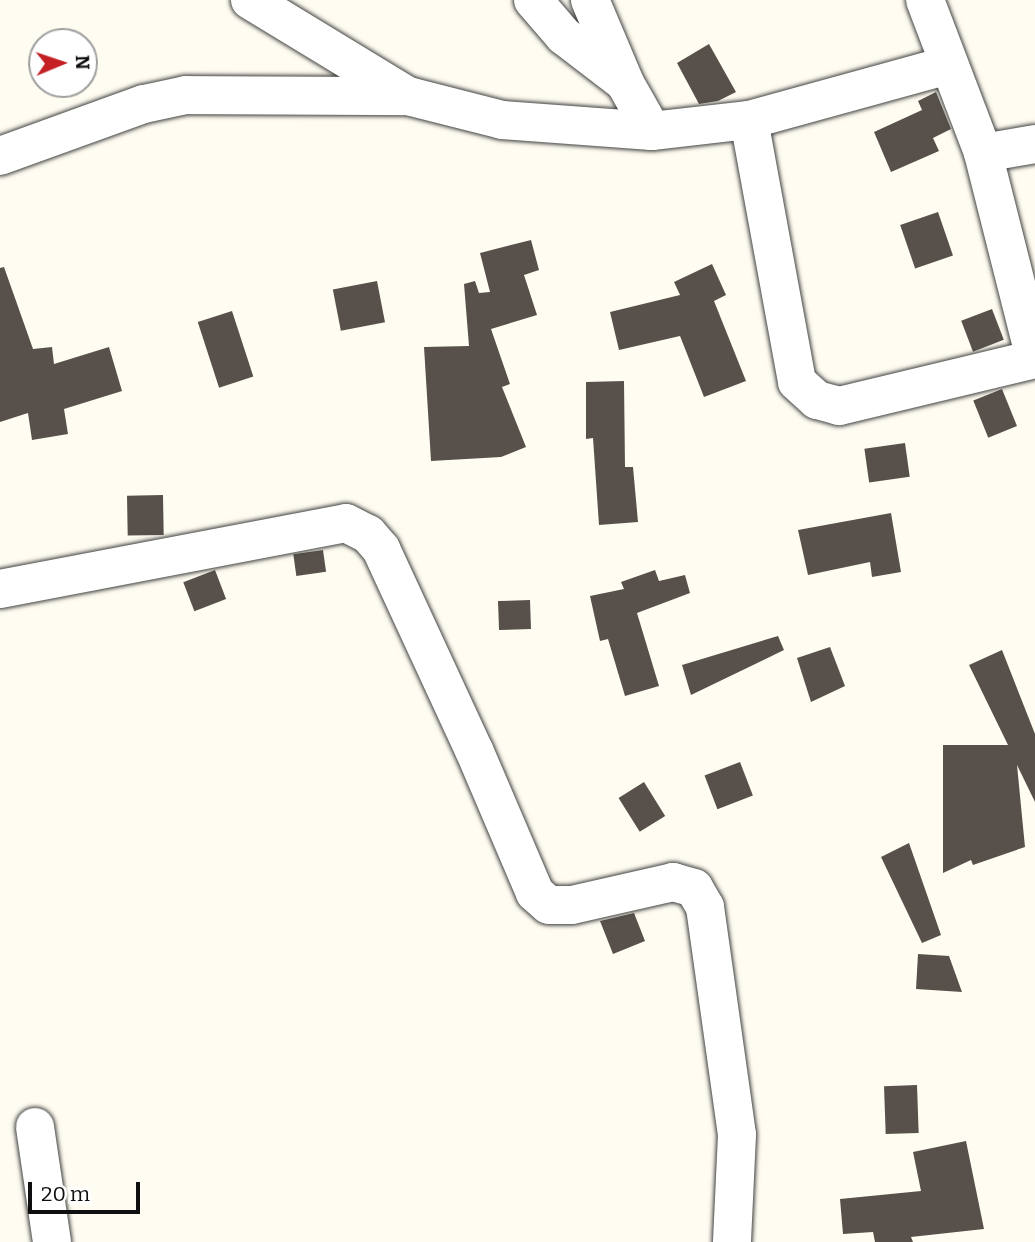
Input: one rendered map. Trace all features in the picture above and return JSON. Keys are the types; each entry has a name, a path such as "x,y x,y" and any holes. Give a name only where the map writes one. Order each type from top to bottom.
{"street":[{"path":"250,0 408,96"},
{"path":"533,0 564,36 625,83"},
{"path":"590,0 625,83 652,131"},
{"path":"749,120 797,382 817,400 839,406 1035,359 982,153 925,0"},
{"path":"0,156 144,104 186,95 408,96 502,120 652,131 749,120 949,65"},
{"path":"982,153 1035,144"},
{"path":"0,589 346,523 368,534 381,549 463,724 535,892 549,905 572,905 673,883 694,888 705,906 737,1135 732,1242"},
{"path":"34,1127 52,1242"}],"building":[{"path":"709,44 736,92 718,101 699,104 677,63"},
{"path":"936,92 951,129 933,138 939,151 891,172 874,132 922,110 918,101"},
{"path":"938,212 953,255 915,269 900,225"},
{"path":"531,240 539,270 524,275 537,315 491,329 510,384 502,387 526,447 501,457 431,461 424,347 469,346 464,284 475,281 479,293 490,292 480,253"},
{"path":"712,264 726,295 714,301 746,381 704,397 680,336 619,350 610,312 680,295 674,282"},
{"path":"4,267 33,349 52,347 54,364 109,347 122,391 64,409 68,434 32,440 28,413 0,422 0,268"},
{"path":"377,281 385,322 341,331 333,290"},
{"path":"992,309 1004,340 973,352 961,321"},
{"path":"232,311 253,377 219,388 198,322"},
{"path":"624,381 625,467 633,467 638,522 599,525 593,438 586,439 586,382"},
{"path":"1002,389 1017,426 988,438 973,401"},
{"path":"905,443 910,477 869,482 864,449"},
{"path":"163,495 164,535 128,536 127,496"},
{"path":"891,513 901,572 872,577 870,562 808,575 798,530"},
{"path":"323,550 326,572 296,576 293,554"},
{"path":"215,570 226,599 194,611 183,582"},
{"path":"655,570 659,581 685,575 690,593 637,613 659,686 625,696 608,639 600,641 590,596 624,589 621,582"},
{"path":"530,600 531,629 499,630 498,601"},
{"path":"778,636 784,650 691,695 682,665"},
{"path":"830,647 845,686 811,702 797,658"},
{"path":"1002,650 1035,734 1035,802 1017,765 1025,847 973,865 971,860 943,873 943,745 1008,745 969,665"},
{"path":"740,762 753,796 717,809 705,776"},
{"path":"644,782 665,816 640,832 619,798"},
{"path":"909,843 941,935 922,943 881,857"},
{"path":"634,913 645,941 613,954 600,921"},
{"path":"918,954 949,956 962,992 916,989"},
{"path":"917,1085 919,1133 886,1134 884,1086"},
{"path":"966,1141 984,1229 911,1237 913,1242 875,1242 873,1232 843,1234 840,1199 921,1191 913,1152"}]}
